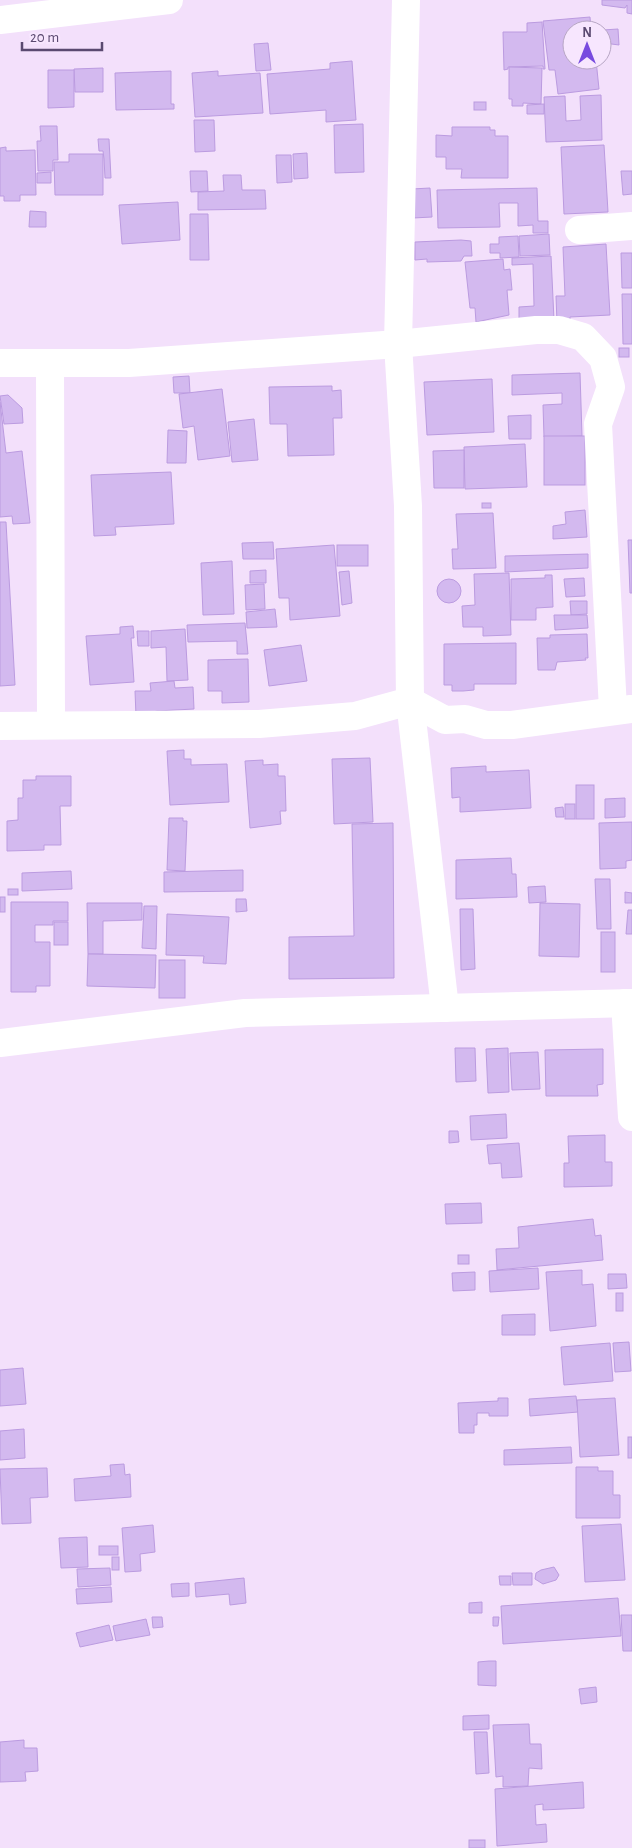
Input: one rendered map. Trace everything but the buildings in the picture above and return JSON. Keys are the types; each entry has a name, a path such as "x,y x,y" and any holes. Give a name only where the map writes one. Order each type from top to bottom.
{"street":[{"path":"0,20 169,0"},
{"path":"406,0 398,344 408,506 410,701 446,1008"},
{"path":"579,230 632,226"},
{"path":"0,362 129,363 398,344 536,330 559,330 583,336 603,358 611,387 598,424 622,709 512,725 486,725 465,719 446,720 410,701 355,716 259,724 51,724 0,726"},
{"path":"50,362 51,724"},
{"path":"0,1043 245,1013 629,1003 632,1117"}]}
